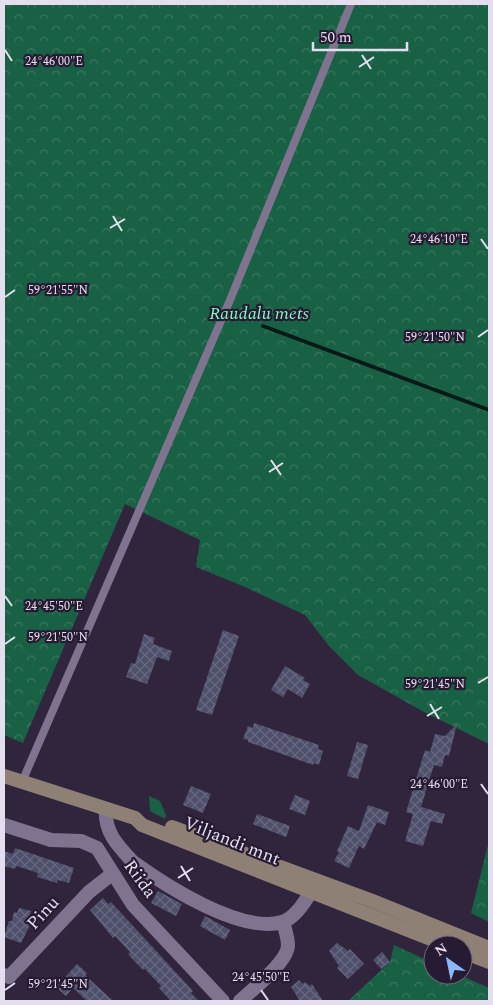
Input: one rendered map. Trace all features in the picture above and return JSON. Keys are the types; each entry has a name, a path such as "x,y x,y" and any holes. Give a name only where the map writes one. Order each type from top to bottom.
{"main road":[{"name":"Viljandi mnt","path":"4,776 135,818 142,825 313,886 423,935"},
{"path":"313,886 489,948"},
{"path":"473,956 489,962"}],"street":[{"path":"106,809 105,823 112,836 133,862 147,872 231,919 264,924 283,922 295,914 313,886"},
{"name":"Riida","path":"4,826 51,840 90,843 97,848 133,905 223,1001"},
{"name":"Pinu","path":"6,979 88,892 112,874"},
{"path":"240,1001 280,962 287,952 288,945 283,922"}],"lane":[{"path":"22,782 230,300 352,4"}],"green space":[{"name":"Raudalu mets","path":"4,4 489,4 489,744 424,712 358,675 329,646 305,615 196,567 200,540 125,504 23,743 4,735"},
{"path":"149,796 160,801 166,815 165,819 150,811"},
{"path":"489,841 489,922 471,913"},
{"path":"394,945 423,958 423,985 473,985 473,981 489,988 489,1001 348,1001 390,962"}],"building":[{"path":"223,630 239,636 212,715 196,710"},
{"path":"144,634 155,638 153,644 172,651 169,661 157,657 147,684 126,677 131,663 135,664"},
{"path":"285,666 305,678 303,680 310,684 302,698 288,689 283,697 271,690"},
{"path":"254,723 319,745 318,749 323,751 319,765 314,763 313,765 243,739 248,726 253,728"},
{"path":"457,724 449,756 445,755 442,767 434,765 421,807 445,814 442,824 431,821 423,846 405,841 413,814 406,812 425,750 430,752 435,734 445,736"},
{"path":"357,742 368,745 358,779 347,776"},
{"path":"191,786 211,794 203,813 183,805"},
{"path":"295,795 310,801 305,815 289,809"},
{"path":"368,805 389,812 385,825 377,822 364,849 359,846 349,868 334,861 339,852 337,851 348,826 359,831"},
{"path":"257,814 290,826 286,837 253,824"},
{"path":"15,848 74,868 69,883 58,880 57,883 37,877 38,873 16,866 15,869 4,866 4,851 13,854"},
{"path":"158,891 182,904 176,916 151,903"},
{"path":"103,898 108,904 111,902 193,991 191,993 199,1001 171,1001 159,988 161,986 145,969 143,970 135,962 128,954 130,952 115,936 113,938 90,910"},
{"path":"19,908 31,911 27,924 30,925 21,943 4,937 9,921 12,921 14,912 17,913"},
{"path":"205,916 230,930 225,940 200,926"},
{"path":"337,943 348,951 350,949 364,964 348,979 337,968 339,966 329,951"},
{"path":"382,952 390,962 381,969 373,960"},
{"path":"77,964 87,973 85,975 113,1001 87,1001 73,988 66,996 56,987"},
{"path":"299,980 303,984 305,982 310,986 312,984 323,1001 300,1001 291,987"}],"waterway":[{"path":"263,326 489,410"}]}
